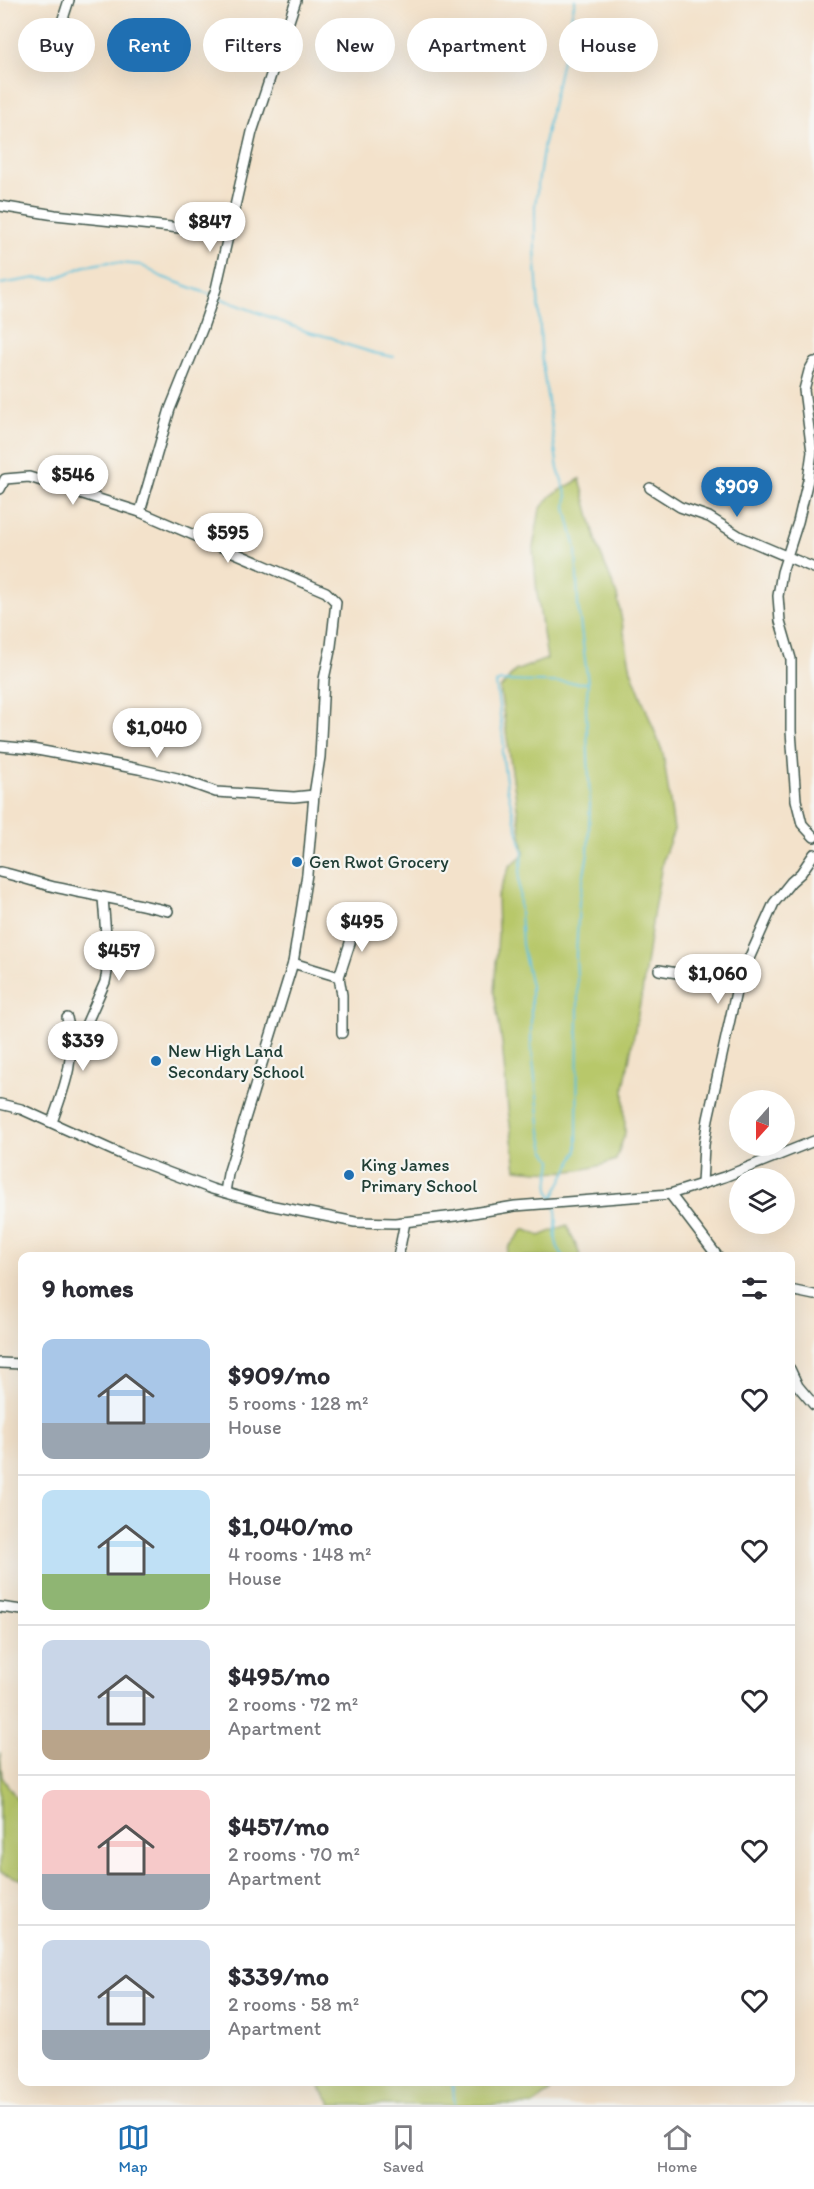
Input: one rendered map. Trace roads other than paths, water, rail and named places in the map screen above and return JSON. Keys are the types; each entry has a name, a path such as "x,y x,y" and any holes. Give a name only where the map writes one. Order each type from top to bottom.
{"street":[{"path":"63,18 69,0"},
{"path":"140,512 171,409 212,301 258,109 296,0"},
{"path":"0,206 55,215 228,233"},
{"path":"814,362 809,370 804,390 812,452 802,506 782,572 778,596 780,621 791,659 794,789 802,824 814,837"},
{"path":"0,489 5,479 29,477 140,512 326,592 336,602 332,646 324,680 320,757 307,874 293,963 228,1174 225,1192"},
{"path":"650,488 680,507 709,517 741,537 814,568"},
{"path":"0,746 32,749 139,769 177,778 216,792 294,797 314,795"},
{"path":"702,1184 707,1128 738,983 774,903 801,873 814,854"},
{"path":"0,872 103,898 134,902 168,911"},
{"path":"71,1047 81,1036 105,982 107,972 99,955 106,935 103,898"},
{"path":"342,1033 342,995 339,977 351,943 352,920"},
{"path":"293,963 339,977"},
{"path":"660,970 738,983"},
{"path":"52,1122 72,1059 67,1018"},
{"path":"0,1104 21,1109 177,1177 269,1205 355,1222 405,1222 515,1206 670,1194 814,1141"},
{"path":"670,1194 714,1252"},
{"path":"399,1252 405,1222"},
{"path":"795,1291 814,1295"},
{"path":"0,1364 18,1364"},
{"path":"795,1388 814,1405"},
{"path":"0,1607 18,1609"}],"waterway":[{"path":"553,1201 548,1184 552,1160 545,1150 541,1132 531,1043 531,986 522,945 519,877 523,853 507,788 496,683 501,681 588,683 578,605 576,549 566,508 567,496 558,469 542,362 535,248 535,205 544,143 575,0"},
{"path":"0,284 37,278 54,279 85,266 109,262 141,265 162,277 212,295"},
{"path":"217,297 308,332 394,357"},
{"path":"553,1198 577,1151 576,955 579,901 588,853 590,804 586,708 588,683"},
{"path":"555,1206 556,1238 560,1252"},
{"path":"453,2086 455,2105"}],"place":[{"name":"Gen Rwot Grocery","path":"297,862"},
{"name":"New High Land Secondary School","path":"156,1061"},
{"name":"King James Primary School","path":"349,1175"}]}
